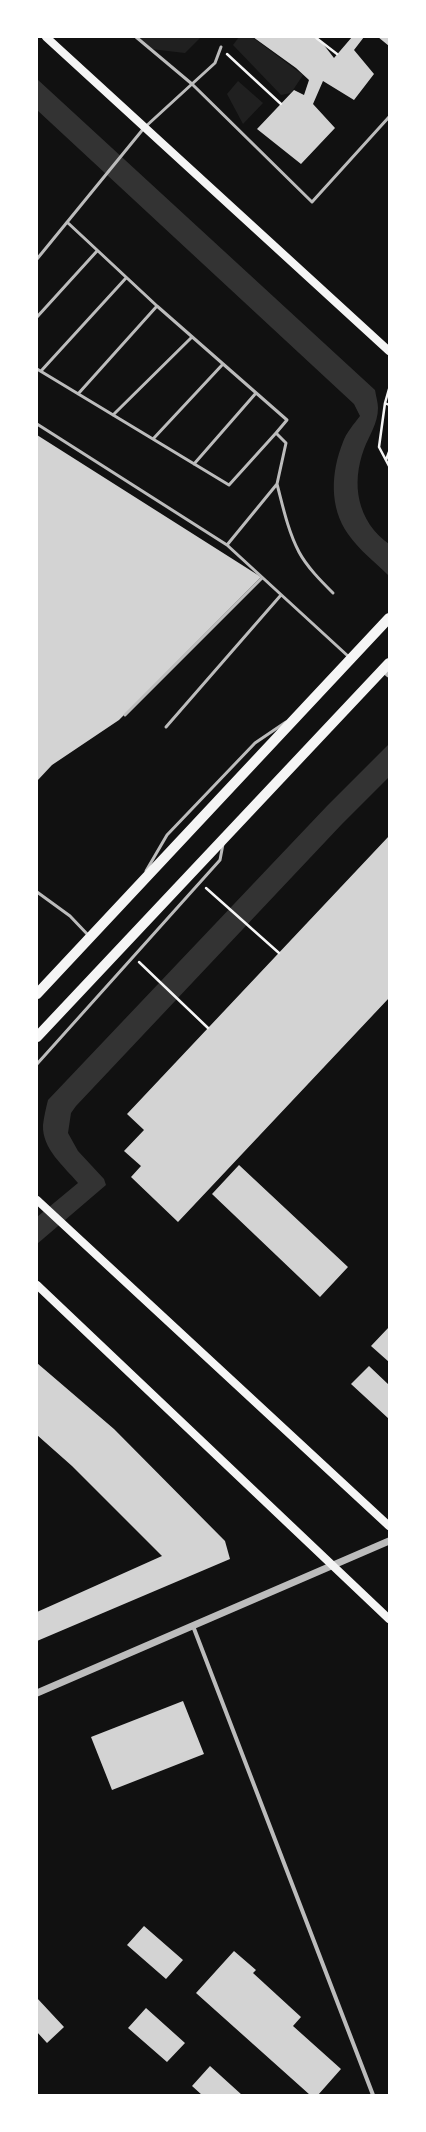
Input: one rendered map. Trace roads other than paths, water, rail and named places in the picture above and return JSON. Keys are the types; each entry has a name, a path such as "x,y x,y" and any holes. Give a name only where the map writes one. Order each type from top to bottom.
{"main road":[{"path":"46,37 389,351"},
{"path":"37,994 389,618"},
{"path":"37,1037 225,835 387,669"},
{"path":"37,1200 389,1526"},
{"path":"37,1285 389,1620"}],"street":[{"path":"37,1693 332,1567 389,1541"},
{"path":"193,1626 373,2095"}],"lane":[{"path":"136,37 192,84 312,202 389,116"},
{"path":"37,259 144,128 215,63 221,48"},
{"path":"67,222 157,306 287,420 229,485 39,370 126,278"},
{"path":"37,318 98,251"},
{"path":"78,394 157,306"},
{"path":"113,415 192,337"},
{"path":"152,439 223,364"},
{"path":"194,464 256,393"},
{"path":"37,424 227,545 351,658"},
{"path":"227,545 277,484 286,443 276,433"},
{"path":"277,484 289,526 299,553 316,576 333,593"},
{"path":"125,715 262,578"},
{"path":"166,727 281,595"},
{"path":"135,890 167,836 255,743 304,709"},
{"path":"37,1064 220,860 225,835"},
{"path":"37,892 70,916 91,937"}]}
